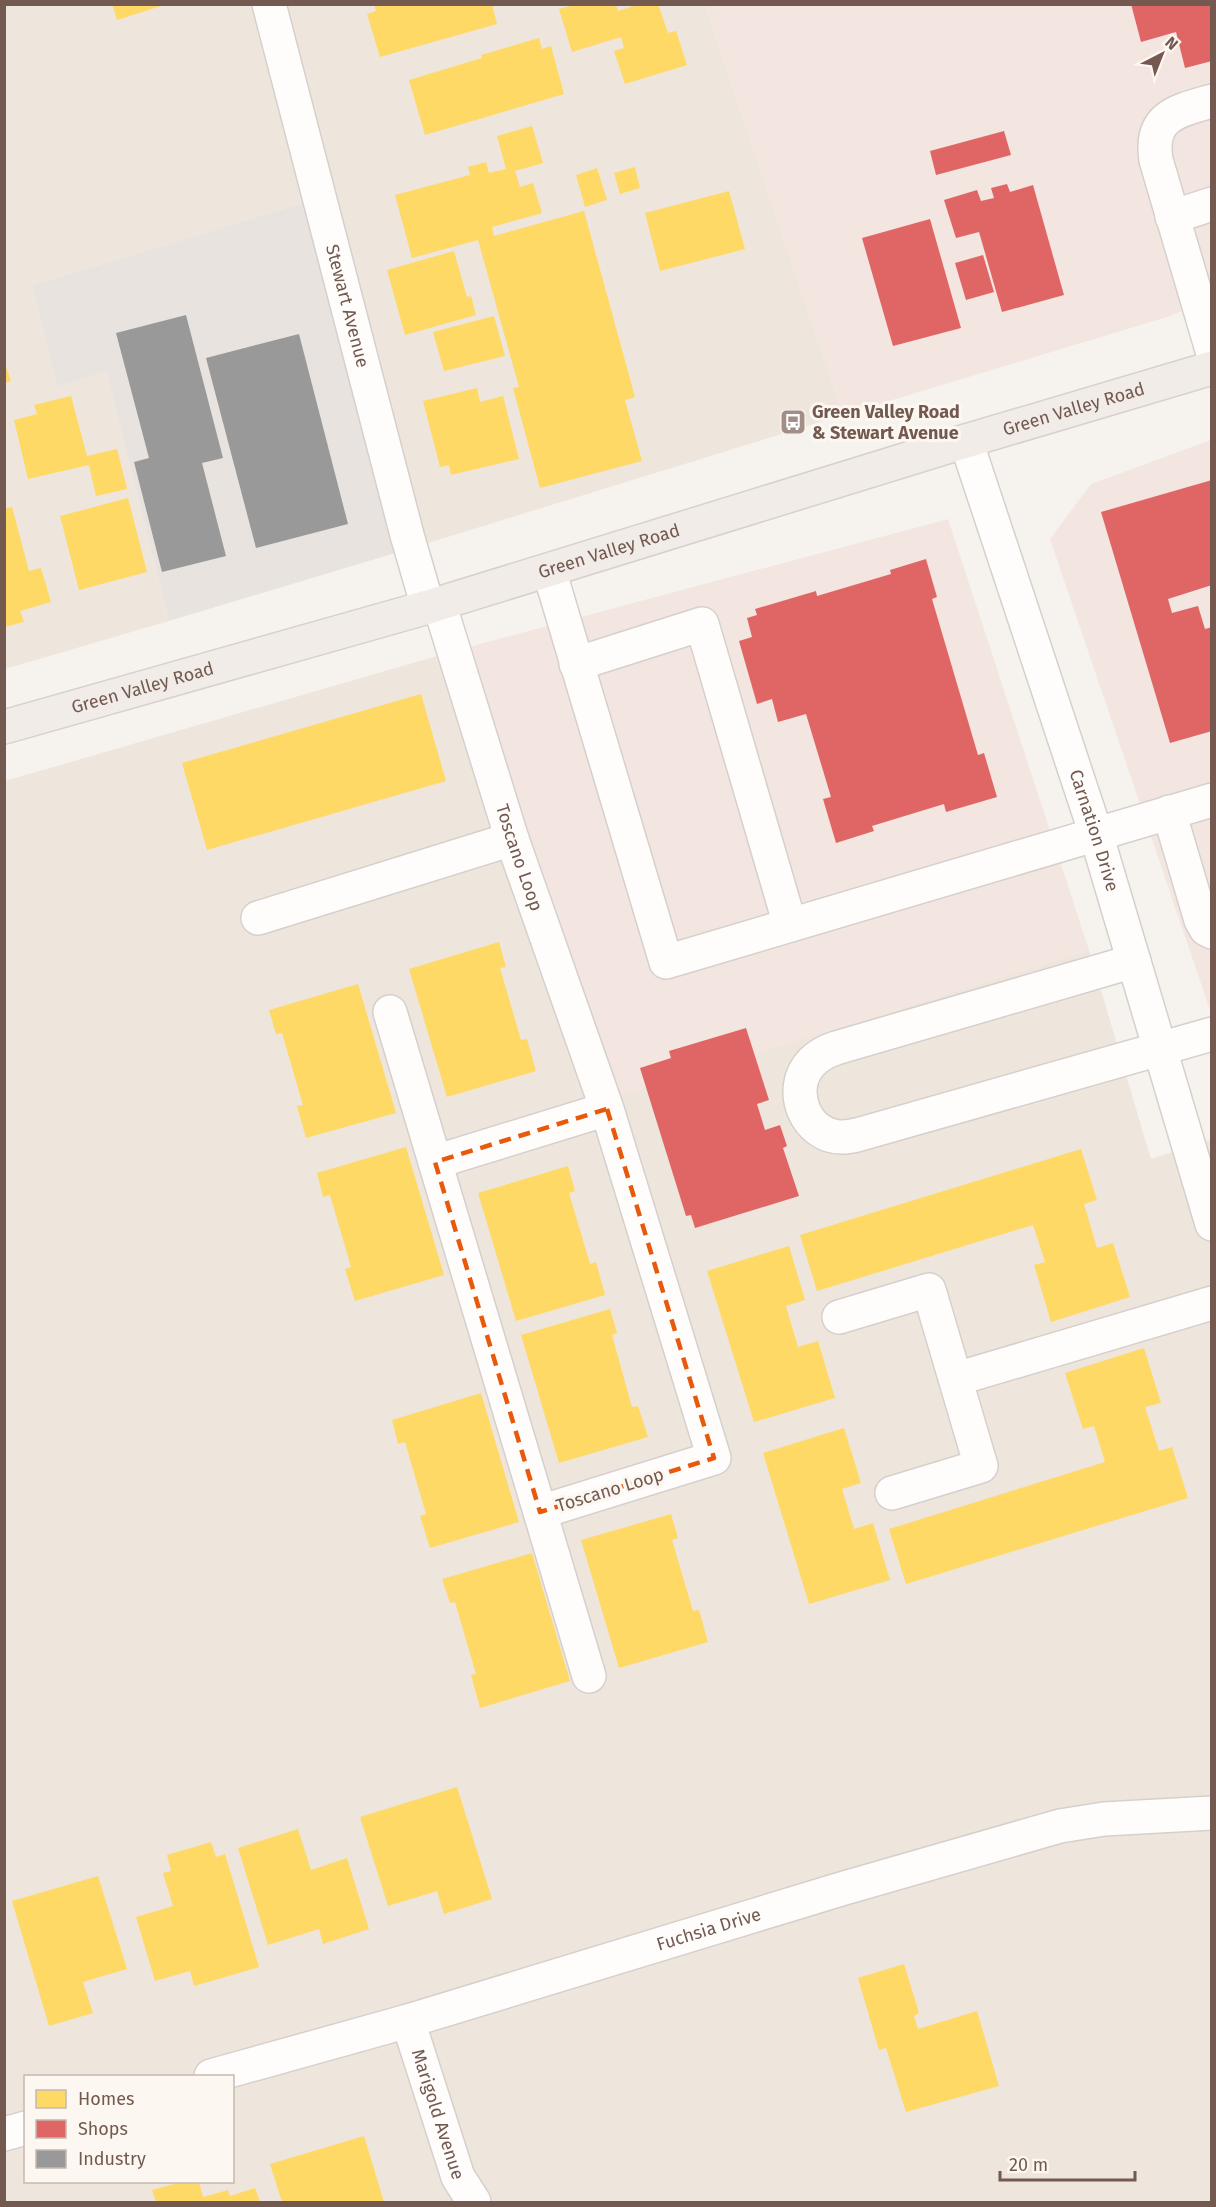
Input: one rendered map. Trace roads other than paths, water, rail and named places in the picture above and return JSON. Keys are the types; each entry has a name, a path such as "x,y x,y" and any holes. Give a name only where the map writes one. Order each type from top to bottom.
{"main road":[{"name":"Green Valley Road","path":"4,727 434,605 966,441 1212,368"}],"street":[{"name":"Stewart Avenue","path":"268,4 407,535 434,605"},
{"path":"1212,100 1167,117 1160,125 1154,146 1172,217 1212,350"},
{"path":"1172,217 1212,204"},
{"name":"Carnation Drive","path":"966,441 1096,834 1212,1224"},
{"path":"549,570 666,962 1212,800"},
{"name":"Toscano Loop","path":"390,1012 540,1512 714,1458 607,1109 512,839 434,605"},
{"path":"576,664 702,624 790,925"},
{"path":"1169,812 1201,920 1206,929 1212,932"},
{"path":"258,918 512,839"},
{"path":"1134,961 822,1054 803,1074 800,1102 805,1115 814,1126 827,1134 841,1138 884,1128 1212,1034"},
{"path":"435,1162 607,1109"},
{"path":"839,1317 929,1290 956,1379 981,1466 892,1493"},
{"path":"956,1379 1212,1303"},
{"path":"540,1512 589,1676"},
{"name":"Fuchsia Drive","path":"214,2075 408,2021 1060,1826 1104,1819 1212,1813"},
{"name":"Marigold Avenue","path":"408,2021 458,2177 474,2202"},
{"path":"4,2134 24,2129"}],"place":[{"name":"Green Valley Road & Stewart Avenue","path":"793,422"}]}
